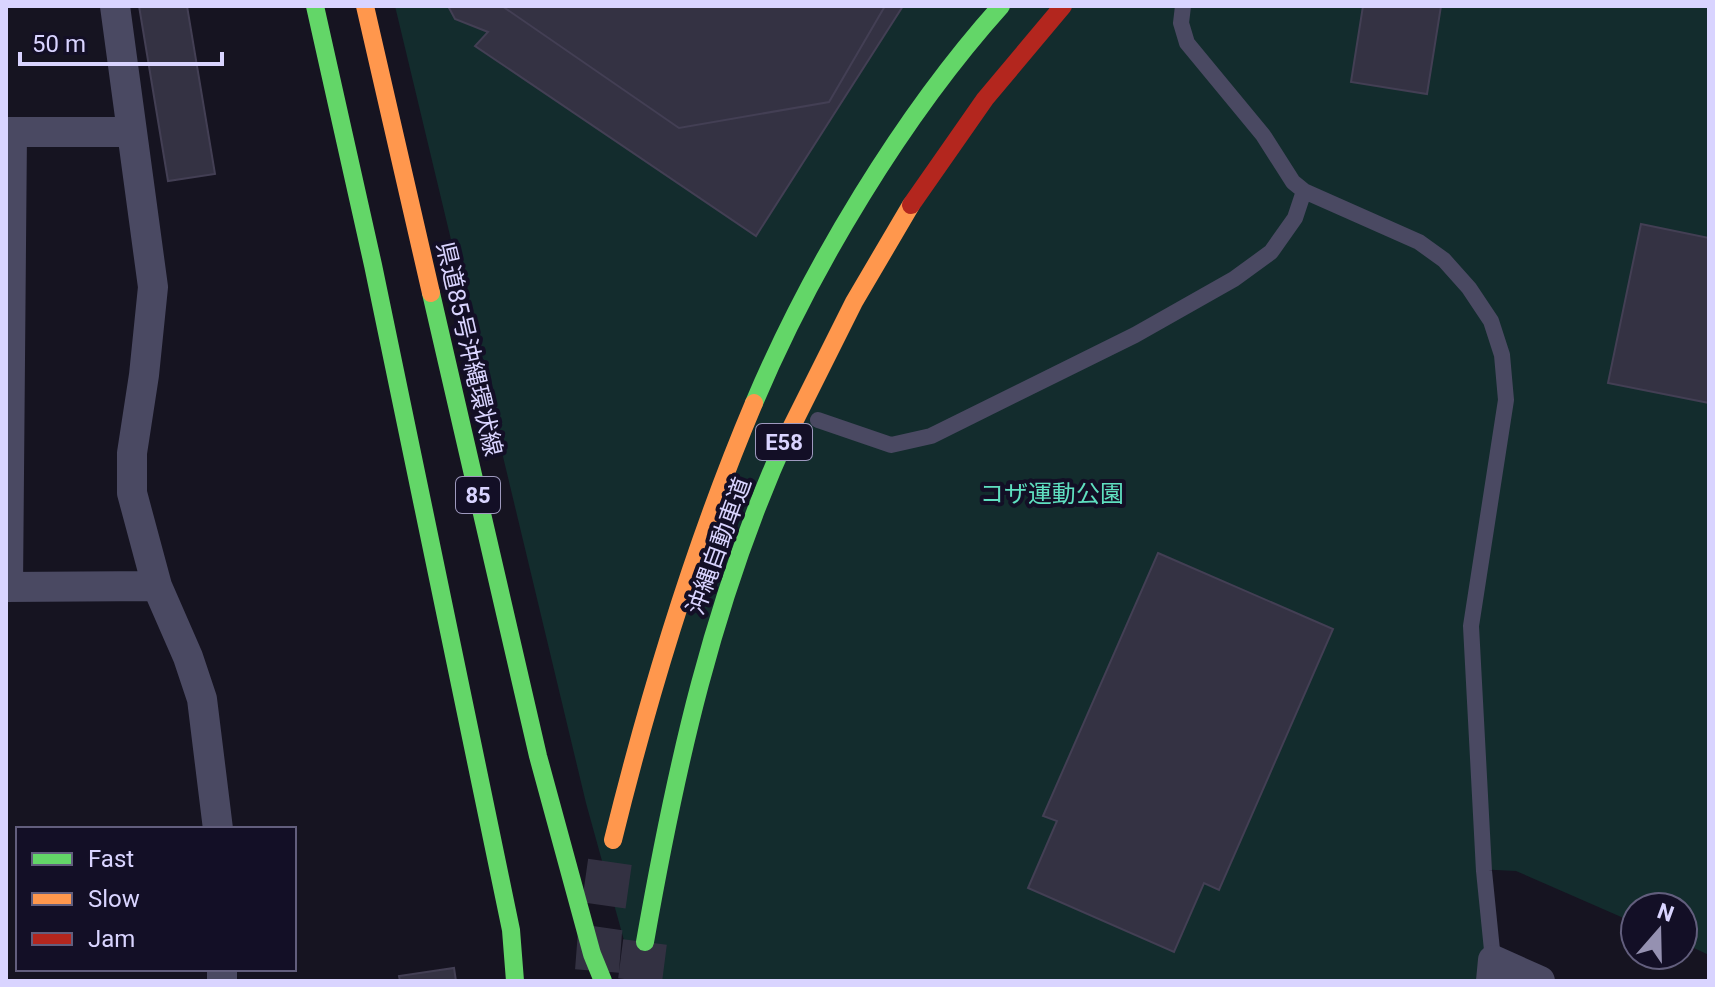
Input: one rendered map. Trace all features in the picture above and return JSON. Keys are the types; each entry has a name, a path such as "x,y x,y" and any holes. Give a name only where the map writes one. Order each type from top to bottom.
{"main road":[{"name":"85","path":"315,6 373,265 508,915 515,981"},
{"name":"県道85号沖縄環状線","path":"365,6 538,756 592,954 603,981"},
{"name":"沖縄自動車道","path":"613,840 656,670 691,560 735,445 792,319 860,197 925,101 1001,6"},
{"name":"沖縄自動車道","path":"645,942 662,840 694,700 730,576 775,461 831,341 899,222 972,117 1028,44 1063,6"}],"street":[{"path":"115,6 153,287 132,453 132,493 157,586 188,657 202,699 218,827"},
{"path":"130,132 9,132 7,587 157,586"},
{"path":"1492,971 1540,981"}],"lane":[{"path":"1183,6 1181,23 1187,43 1263,135 1293,182 1304,191 1419,242 1444,260 1469,288 1491,321 1502,355 1506,400 1471,626 1492,971"},
{"path":"818,420 891,445 931,436 1135,335 1234,279 1271,252 1295,218 1304,191"}],"green space":[{"name":"コザ運動公園","path":"395,6 1709,6 1709,955 1699,950 1699,891 1619,891 1619,916 1516,871 1476,869 1487,961 1485,981 638,981 586,803"}],"building":[{"path":"139,6 187,6 215,174 168,181"},
{"path":"448,6 903,6 756,236 475,46 488,32 455,19"},
{"path":"502,6 885,6 829,102 679,128"},
{"path":"1363,6 1441,6 1427,94 1351,82"},
{"path":"1641,224 1709,238 1709,403 1608,383"},
{"path":"1158,553 1333,629 1219,890 1204,883 1174,952 1028,888 1057,821 1043,816"},
{"path":"454,968 456,981 400,981 399,976"}],"tunnel":[{"path":"597,971 613,840"},
{"path":"640,981 645,942"}],"traffic: fast":[{"path":"315,6 373,265 511,930 515,981"},
{"path":"754,403 803,299 862,195 929,95 1001,6"},
{"path":"431,293 538,756 592,954 603,981"},
{"path":"645,942 670,812 700,684 738,559 787,436"}],"traffic: slow":[{"path":"365,6 431,293"},
{"path":"787,436 854,302 911,205"},
{"path":"613,840 675,618 712,510 754,403"}],"traffic: jam":[{"path":"911,205 985,99 1063,6"}]}
